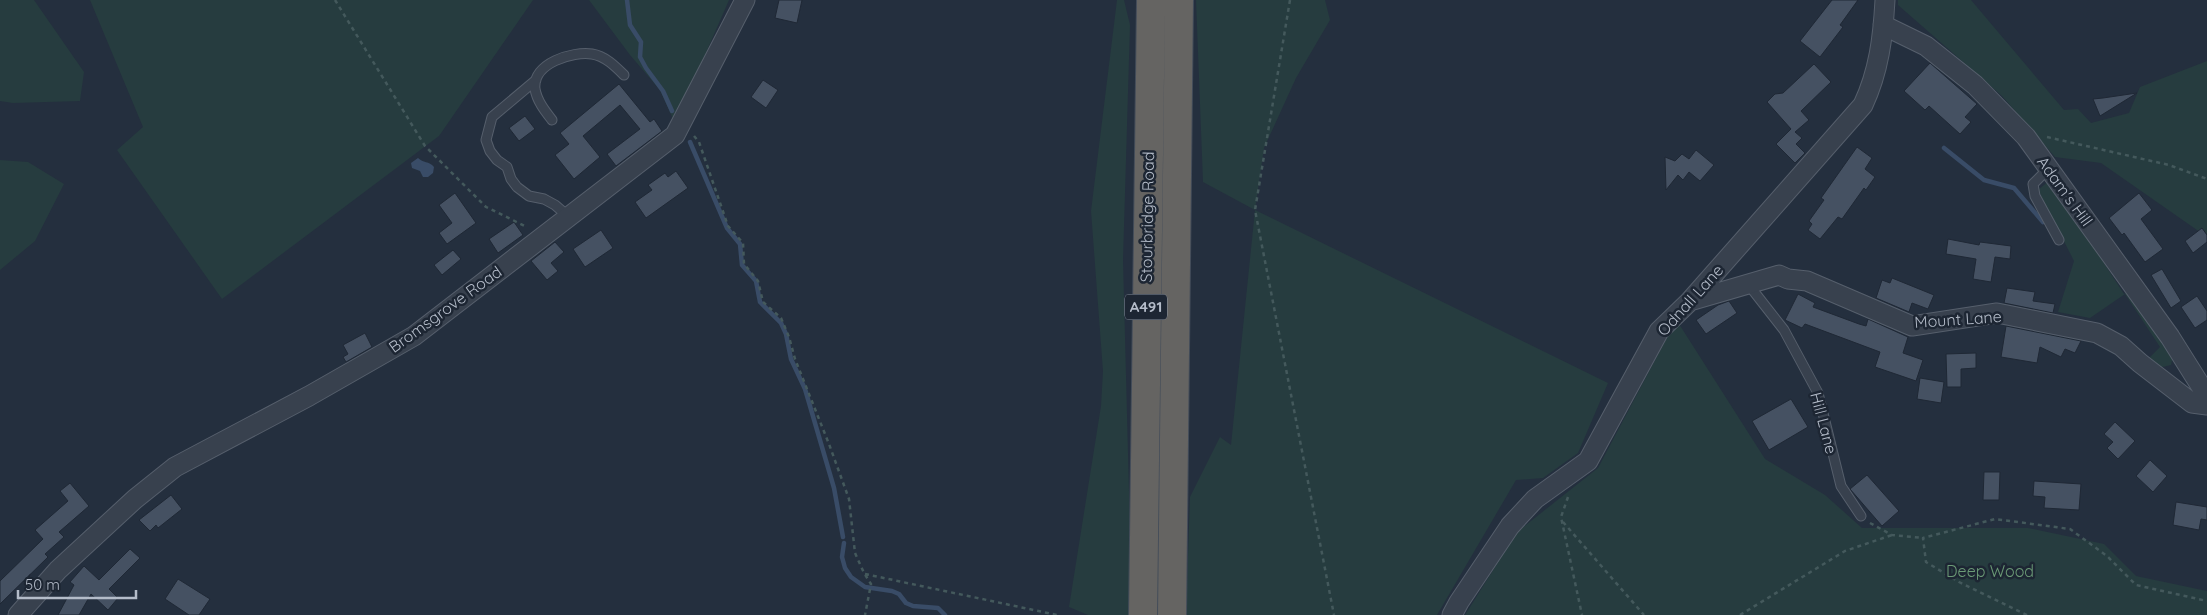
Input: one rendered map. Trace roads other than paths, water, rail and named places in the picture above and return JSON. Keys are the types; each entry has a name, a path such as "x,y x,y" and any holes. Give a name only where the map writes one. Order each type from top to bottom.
{"highway":[{"name":"Stourbridge Road","path":"1143,615 1146,245 1151,0"},
{"name":"Stourbridge Road","path":"1172,615 1179,0"}],"street":[{"name":"Bromsgrove Road","path":"18,615 70,559 134,499 175,467 309,396 414,336 675,135 745,0"},
{"name":"Odnall Lane","path":"1452,615 1458,602 1510,526 1535,500 1588,461 1659,331 1690,301 1863,105 1876,73 1885,0"},
{"name":"Adam's Hill","path":"1883,25 1926,46 1975,86 2026,137 2170,338 2207,396"},
{"name":"Mount Lane","path":"1690,301 1779,276 1807,281 1912,326 1997,314 2098,333 2121,346 2192,403 2207,405"},
{"path":"2161,379 2182,359"}],"lane":[{"path":"569,217 556,205 544,199 529,196 517,187 511,179 507,167 497,160 490,151 486,140 492,117 536,80 542,70 553,62 576,54 591,54 602,57 615,65 624,75"},
{"path":"536,80 535,89 541,104 552,120"},
{"path":"2049,168 2033,184 2035,196 2059,240"},
{"name":"Hill Lane","path":"1748,284 1784,330 1818,393 1840,486 1861,516"}],"water":[{"path":"418,158 434,167 433,173 428,177 423,177 420,171 412,168 411,163"}],"waterway":[{"path":"627,0 630,25 641,42 640,57 663,91 672,111"},
{"path":"690,142 727,228 740,244 742,265 756,281 760,302 781,323 786,334 791,359 805,389 834,488 843,537"},
{"path":"1944,148 1984,180 2014,188 2043,222"},
{"path":"844,543 842,557 845,568 851,577 865,587 892,591 899,594 906,603 913,606 938,608 945,615"}],"park label":[{"name":"Deep Wood","path":"1990,571"}]}
